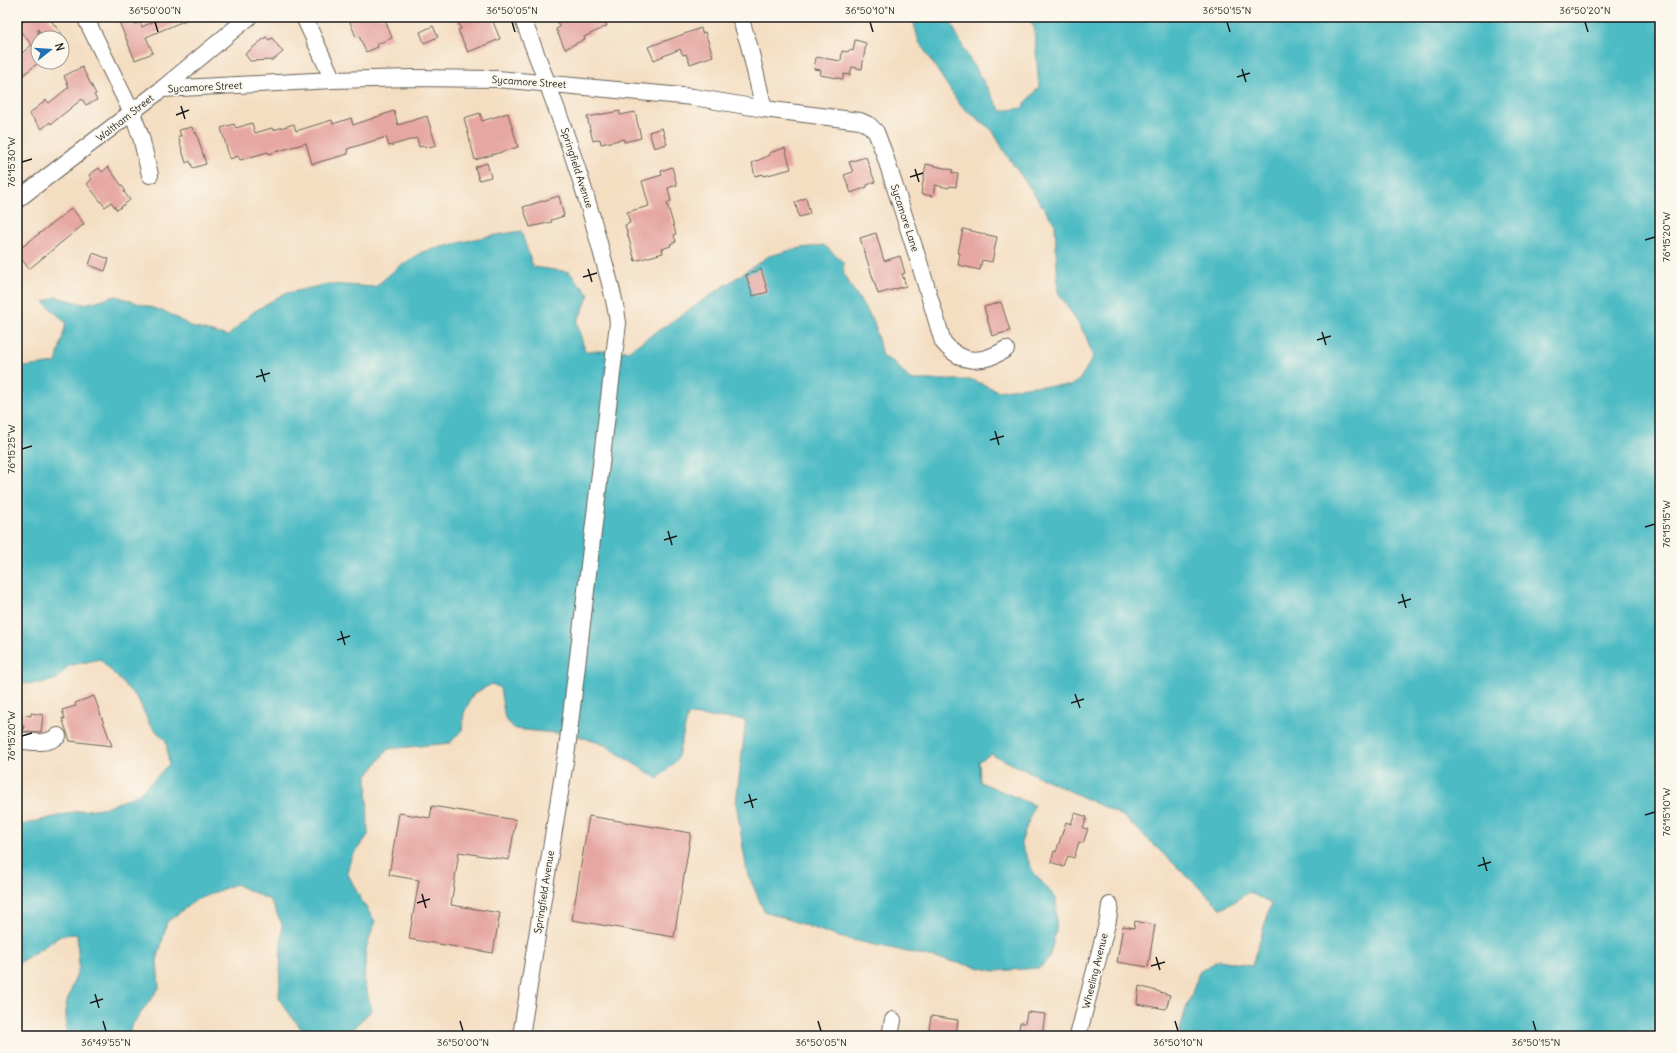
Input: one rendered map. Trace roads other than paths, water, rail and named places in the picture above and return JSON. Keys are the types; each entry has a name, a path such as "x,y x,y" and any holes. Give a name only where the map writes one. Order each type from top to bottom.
{"street":[{"path":"85,17 132,113 141,137 150,175"},
{"name":"Waltham Street","path":"17,200 132,113 249,17"},
{"path":"304,17 333,80"},
{"name":"Springfield Avenue","path":"521,1036 567,749 618,323 616,305 589,205 548,84 522,17"},
{"path":"740,17 749,45 764,109"},
{"name":"Sycamore Street","path":"162,89 333,80 412,78 497,79 693,97 764,109 860,120 869,125 876,132 881,144"},
{"name":"Sycamore Lane","path":"881,144 917,254 943,342 950,350 963,358 979,360 994,357 1006,349"},
{"path":"17,740 38,743 48,741 58,736"},
{"name":"Wheeling Avenue","path":"1078,1036 1108,920 1110,906"},
{"path":"890,1036 893,1020"}],"water":[{"path":"912,17 948,17 966,53 1001,111 1022,108 1039,87 1034,27 1028,17 1660,17 1660,1036 1179,1036 1180,1028 1199,972 1219,960 1252,966 1271,904 1249,892 1222,909 1123,816 991,754 979,761 980,782 1034,805 1021,843 1033,872 1056,898 1056,930 1049,959 1039,968 995,971 839,937 764,911 747,872 736,803 746,720 688,715 677,760 658,779 605,745 575,735 515,729 505,719 500,688 492,684 473,694 464,713 462,730 450,743 388,749 367,776 368,835 351,858 347,872 361,900 375,921 366,949 364,982 372,1010 346,1035 307,1036 292,1017 279,999 282,924 270,900 235,884 196,900 167,922 157,961 159,988 130,1028 130,1036 66,1036 66,1005 79,967 77,934 62,935 17,964 17,826 74,812 108,807 139,794 169,764 166,741 150,725 138,699 100,659 68,666 57,679 43,683 17,684 17,368 56,363 66,323 44,302 56,297 84,304 116,296 168,313 192,327 228,336 252,313 283,294 328,284 375,287 397,268 422,252 479,238 521,231 533,267 569,272 589,295 577,323 585,351 628,351 769,256 795,249 824,245 843,262 844,275 874,322 882,356 895,363 910,380 973,380 998,391 1032,386 1070,386 1079,380 1093,358 1086,336 1058,292 1055,224 1006,154 992,130 960,105 919,42"}]}
